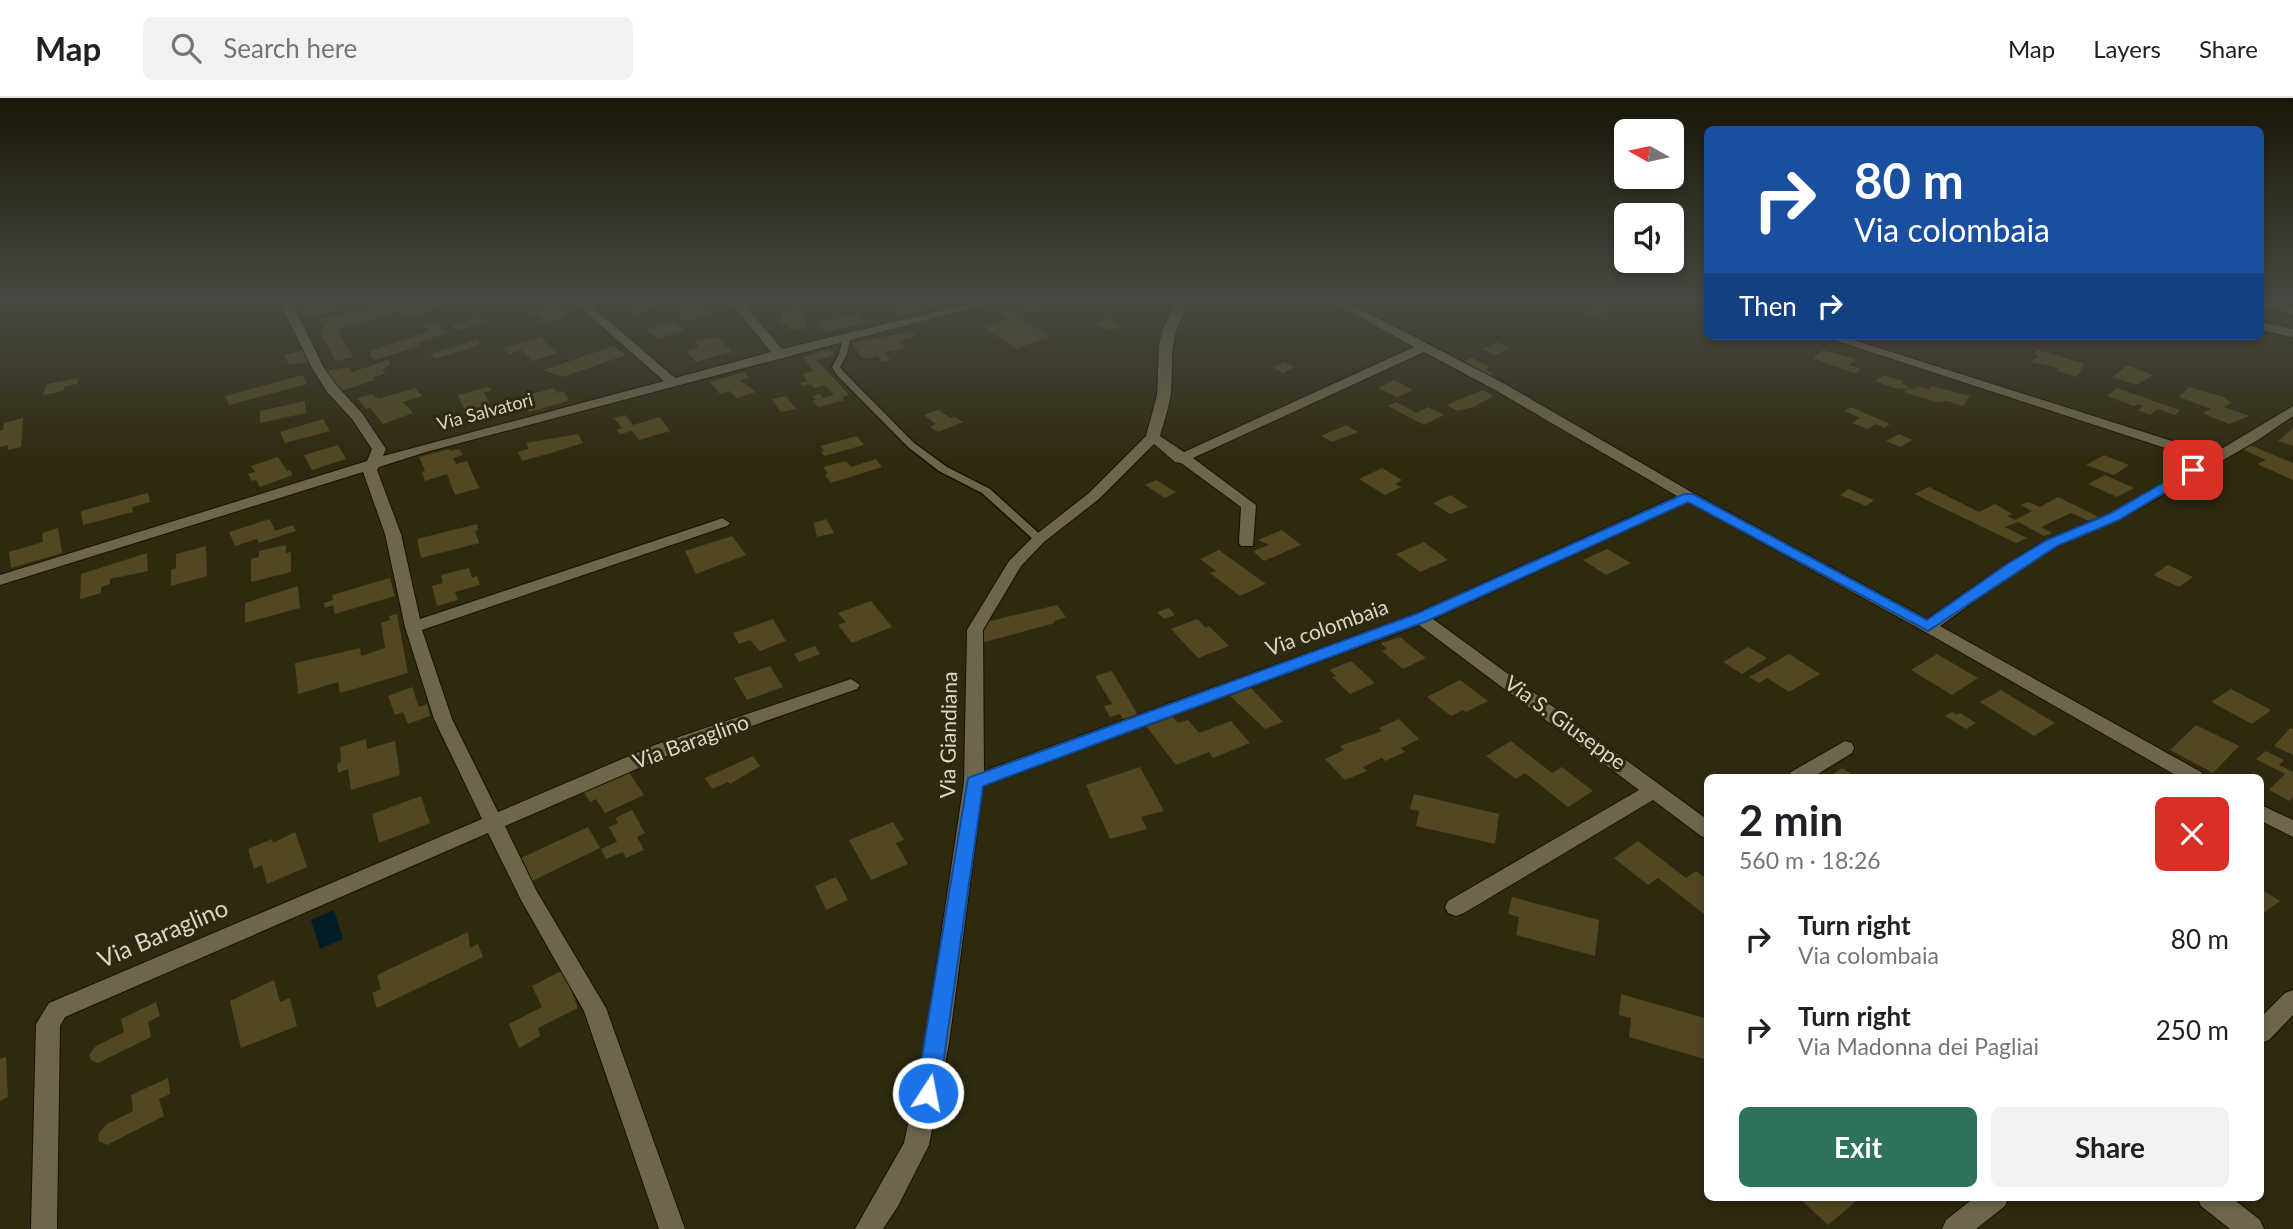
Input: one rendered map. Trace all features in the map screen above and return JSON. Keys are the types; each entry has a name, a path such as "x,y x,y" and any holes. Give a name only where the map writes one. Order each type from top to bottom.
{"street":[{"path":"312,356 332,389 357,416 379,449 370,470 393,534 413,627 443,719 496,823 528,894 595,1008 672,1229"},
{"path":"642,356 674,383"},
{"name":"Via Salvatori","path":"0,580 203,519 373,463 773,356"},
{"path":"1165,356 1164,395 1153,437 1249,505 1247,543"},
{"path":"1181,459 1405,356"},
{"path":"1441,356 2189,774"},
{"path":"1890,356 2213,459"},
{"path":"1928,626 2012,567 2052,543 2114,517 2253,437 2293,410"},
{"name":"Via Giandiana","path":"868,1229 889,1197 916,1145 937,1043 974,782 975,630 1016,564 1039,539 1078,511 1153,437"},
{"name":"Via colombaia","path":"974,782 1421,618 1688,496"},
{"path":"413,627 722,523"},
{"name":"Via S. Giuseppe","path":"1421,618 1704,828"},
{"name":"Via Baraglino","path":"44,1229 48,1024 57,1010 662,750 851,685"},
{"path":"1803,774 1845,748"},
{"path":"1456,907 1655,790"},
{"path":"2264,814 2293,829"},
{"path":"2264,1030 2293,1000"},
{"path":"1955,1229 1991,1201"},
{"path":"2215,1201 2251,1229"}],"lane":[{"path":"842,356 836,367 911,445 943,469 986,491 1039,539"}],"water":[{"path":"334,910 343,939 320,949 311,920"}],"building":[{"path":"284,356 305,356 308,362 289,365"},
{"path":"333,356 353,357 336,361"},
{"path":"370,356 388,356 374,360"},
{"path":"527,356 548,356 532,361"},
{"path":"585,356 624,356 563,377 543,370"},
{"path":"690,356 718,356 696,362"},
{"path":"832,356 817,360 849,395 842,397 845,400 818,407 813,396 820,394 823,398 834,395 825,385 814,388 811,384 803,386 800,383 808,381 802,374 814,371 803,357"},
{"path":"861,356 887,356 890,360 882,362 878,356 863,359"},
{"path":"1845,356 1857,359 1849,365 1861,369 1856,374 1813,358"},
{"path":"2038,356 2057,356 2085,364 2076,377 2056,370 2059,368 2031,362"},
{"path":"1472,358 1490,367 1485,369 1494,374 1485,377 1458,364"},
{"path":"388,360 391,364 382,370 386,373 372,378 375,380 341,391 325,371 348,367 352,372"},
{"path":"1284,362 1294,367 1283,373 1272,367"},
{"path":"2127,365 2153,375 2136,385 2113,377"},
{"path":"744,372 749,378 740,380 756,392 737,398 730,391 720,394 710,382"},
{"path":"303,375 307,384 229,405 225,396"},
{"path":"1884,375 1909,386 1905,389 1894,388 1875,381"},
{"path":"79,378 77,384 65,386 63,391 43,395 47,384"},
{"path":"1394,380 1413,390 1397,397 1378,388"},
{"path":"1917,386 1929,389 1931,386 1970,396 1963,406 1948,401 1936,402 1904,392"},
{"path":"489,387 491,391 484,392 495,415 470,422 458,395"},
{"path":"2189,387 2224,397 2231,403 2224,407 2249,416 2229,424 2202,413 2211,409 2179,397"},
{"path":"415,388 422,396 403,402 413,413 383,424 370,408 366,409 357,398 373,394 378,399"},
{"path":"554,388 557,393 564,391 569,401 529,412 521,397"},
{"path":"2117,388 2180,410 2175,415 2158,409 2150,415 2138,410 2143,406 2134,406 2107,396"},
{"path":"1483,390 1494,396 1458,411 1446,405"},
{"path":"786,396 796,409 781,412 772,399"},
{"path":"305,401 306,413 260,423 260,411"},
{"path":"1396,402 1417,413 1428,407 1444,415 1424,425 1388,406"},
{"path":"1851,407 1890,424 1884,428 1876,424 1868,429 1852,423 1860,418 1844,411"},
{"path":"938,410 963,422 938,432 930,427 936,424 924,415"},
{"path":"625,415 633,425 660,417 670,431 639,440 632,431 620,434 617,430 622,428 614,418"},
{"path":"23,418 21,447 8,450 8,445 0,447 0,431 3,430 4,423"},
{"path":"323,419 330,431 285,443 280,432"},
{"path":"1346,425 1358,432 1332,442 1321,436"},
{"path":"2293,428 2293,446 2278,441"},
{"path":"578,434 583,443 551,453 522,461 518,452 529,449 526,443"},
{"path":"1899,434 1913,440 1900,447 1886,441"},
{"path":"857,436 864,445 824,456 821,452 824,451 820,446"},
{"path":"338,445 346,459 312,470 304,455"},
{"path":"2250,445 2293,463 2293,480 2257,464 2266,460 2242,449"},
{"path":"459,449 463,455 453,458 456,464 467,461 479,488 455,495 447,474 425,481 422,472 425,471 419,457"},
{"path":"2104,455 2129,465 2114,475 2086,465"},
{"path":"278,457 293,475 260,487 256,480 252,481 248,474 255,472 251,466"},
{"path":"876,459 882,467 831,483 823,467 846,461 851,467"},
{"path":"1382,468 1402,480 1395,484 1401,487 1385,495 1359,479"},
{"path":"2105,475 2134,488 2117,497 2088,484"},
{"path":"1156,480 1176,492 1165,498 1145,485"},
{"path":"1929,487 1979,512 1995,504 2012,514 2007,516 2015,520 2032,511 2021,505 2028,502 2040,507 2058,497 2099,517 2089,521 2071,513 2041,527 2052,533 2044,536 2018,522 2005,527 2027,538 2016,543 1914,494"},
{"path":"1849,489 1874,500 1866,506 1840,495"},
{"path":"148,493 150,502 132,507 133,512 83,525 81,511"},
{"path":"1451,495 1468,507 1450,514 1433,503"},
{"path":"270,519 275,531 293,525 296,531 259,543 257,539 235,546 229,532"},
{"path":"826,519 834,533 817,537 814,523"},
{"path":"477,524 478,530 475,531 479,543 421,558 417,539"},
{"path":"58,528 62,553 11,568 9,552 43,542 42,533"},
{"path":"1282,530 1301,545 1264,561 1253,551 1269,545 1258,540"},
{"path":"732,536 746,555 696,574 685,551"},
{"path":"1424,542 1448,560 1420,572 1396,554"},
{"path":"286,545 286,553 291,552 291,572 251,582 251,559 259,557 259,551"},
{"path":"206,546 207,576 171,586 171,570 176,568 176,554"},
{"path":"1607,549 1631,563 1606,575 1583,560"},
{"path":"1219,550 1266,584 1240,596 1210,573 1216,571 1200,559"},
{"path":"147,553 148,571 110,579 110,584 101,587 101,593 80,599 81,574"},
{"path":"2168,565 2193,577 2179,587 2153,575"},
{"path":"469,568 472,578 477,576 480,585 455,592 458,600 437,606 432,586 443,583 441,575"},
{"path":"390,578 395,596 335,614 333,605 325,608 324,603 333,600 332,595"},
{"path":"298,586 300,608 245,623 245,603"},
{"path":"871,601 892,627 852,643 838,625 846,622 838,613"},
{"path":"1057,605 1066,617 1054,621 1055,623 981,643 986,622"},
{"path":"1169,608 1175,615 1164,619 1157,612"},
{"path":"397,614 408,673 340,693 338,682 298,694 295,663 360,648 361,656 385,648 381,623 390,620 389,616"},
{"path":"773,619 786,641 760,651 750,640 739,644 733,633"},
{"path":"1197,619 1206,628 1209,626 1229,646 1198,658 1171,629"},
{"path":"1400,637 1426,658 1403,669 1382,651 1387,649 1381,643"},
{"path":"815,646 820,654 799,662 794,654"},
{"path":"1748,647 1767,658 1742,674 1723,662"},
{"path":"1789,654 1820,674 1789,692 1767,678 1759,683 1749,677"},
{"path":"1937,654 1978,678 1952,695 1911,670"},
{"path":"1351,661 1375,683 1350,694 1332,677 1336,676 1329,670"},
{"path":"770,666 783,687 747,700 734,678"},
{"path":"1112,671 1139,717 1124,721 1120,714 1110,717 1104,706 1112,704 1095,676"},
{"path":"1460,680 1488,701 1451,716 1427,697"},
{"path":"1249,686 1283,722 1265,729 1228,694"},
{"path":"412,687 419,707 427,704 430,716 408,724 403,712 395,715 388,696"},
{"path":"2231,689 2271,710 2252,724 2211,702"},
{"path":"2001,690 2055,723 2034,736 1980,702"},
{"path":"1952,712 1957,715 1960,713 1976,723 1966,729 1945,716"},
{"path":"1172,716 1178,723 1188,720 1199,733 1231,721 1250,743 1213,758 1209,752 1176,765 1146,726"},
{"path":"1399,719 1419,739 1401,748 1405,752 1385,761 1382,758 1363,767 1367,771 1345,780 1325,759 1344,750 1340,746 1382,731 1379,728"},
{"path":"2196,725 2239,746 2213,773 2170,750"},
{"path":"2290,728 2293,729 2293,755 2274,746"},
{"path":"366,739 367,749 395,741 400,775 351,790 348,769 338,773 337,764 341,762 340,747"},
{"path":"1511,741 1552,773 1562,767 1593,791 1568,807 1525,773 1516,779 1486,756"},
{"path":"2266,751 2284,760 2279,765 2293,772 2293,797 2290,801 2269,790 2285,774 2256,759"},
{"path":"753,756 760,766 730,784 728,782 712,789 705,778"},
{"path":"1140,767 1164,811 1141,817 1147,829 1110,839 1086,785"},
{"path":"1842,768 1851,774 1833,774"},
{"path":"627,769 644,795 605,813 596,799 590,802 582,789"},
{"path":"1414,794 1499,814 1495,844 1416,826 1419,811 1410,809"},
{"path":"421,796 430,823 379,843 372,814"},
{"path":"632,810 645,833 637,837 644,850 626,858 623,852 606,859 601,849 617,842 609,827 618,823 615,818"},
{"path":"893,822 904,840 896,843 908,864 871,880 849,840"},
{"path":"588,827 600,848 532,881 521,858"},
{"path":"295,832 307,867 267,884 262,865 254,869 248,849 272,839 273,843"},
{"path":"1638,841 1686,878 1696,871 1704,877 1704,914 1658,878 1648,885 1614,858"},
{"path":"836,877 848,900 826,910 815,886"},
{"path":"2264,891 2280,901 2264,913"},
{"path":"1512,897 1599,920 1595,956 1516,935 1519,917 1508,914"},
{"path":"468,932 470,948 478,944 483,957 377,1008 372,993 381,989 377,975"},
{"path":"563,970 578,1008 538,1028 540,1036 519,1048 509,1024 542,1007 532,986"},
{"path":"274,980 280,1002 290,998 297,1026 241,1048 230,1001"},
{"path":"1621,994 1704,1018 1704,1059 1629,1037 1631,1018 1619,1015"},
{"path":"156,1002 160,1016 148,1022 151,1037 98,1063 91,1060 89,1055 96,1046 124,1032 121,1019"},
{"path":"6,1057 8,1097 0,1101 0,1059"},
{"path":"168,1078 170,1094 159,1099 164,1116 107,1145 99,1141 98,1134 107,1124 133,1111 131,1095"},
{"path":"1802,1201 1856,1201 1828,1225"}],"route":[{"path":"928,1093 974,782 1421,618 1688,496 1928,626 2012,567 2052,543 2114,517 2193,470"}]}
